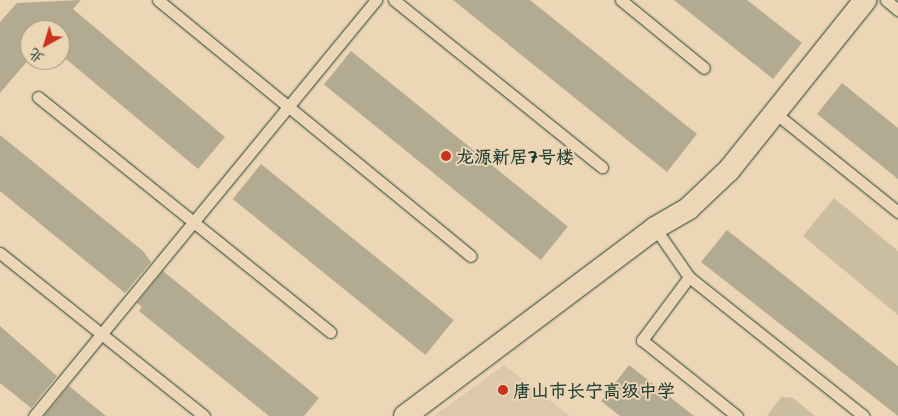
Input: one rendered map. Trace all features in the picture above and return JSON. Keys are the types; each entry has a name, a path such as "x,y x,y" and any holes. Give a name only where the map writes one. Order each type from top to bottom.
{"street":[{"path":"405,416 655,228 696,202 775,112 865,0"}],"lane":[{"path":"158,0 471,256"},
{"path":"34,416 376,0"},
{"path":"394,0 602,167"},
{"path":"622,0 704,68"},
{"path":"886,0 898,10"},
{"path":"38,97 330,332"},
{"path":"775,112 898,212"},
{"path":"655,228 689,277 864,416"},
{"path":"0,253 204,416"},
{"path":"689,277 642,340 737,416"}],"shaded area":[{"path":"834,198 898,251 898,315 803,236"},
{"name":"唐山市长宁高级中学","path":"504,365 570,416 434,416"},
{"path":"781,397 793,398 815,416 767,416"}],"building":[{"path":"81,0 73,9 225,137 198,169 70,62 70,20 20,20 20,70 0,93 0,22 17,3"},
{"path":"453,0 530,0 697,134 667,172"},
{"path":"674,0 747,0 802,43 773,79"},
{"name":"龙源新居7号楼","path":"351,51 568,227 541,260 324,84"},
{"path":"842,83 898,128 898,179 817,114"},
{"path":"0,135 143,251 151,262 125,293 0,191"},
{"path":"261,164 454,320 425,355 233,199"},
{"path":"727,230 898,366 898,416 701,262"},
{"path":"163,271 319,398 304,416 269,416 139,311 142,307 137,303"},
{"path":"0,326 57,376 31,408 0,383"},
{"path":"629,365 694,416 620,416 601,401"},
{"path":"69,386 106,416 44,416"}],"place":[{"name":"龙源新居7号楼","path":"446,156"},
{"name":"唐山市长宁高级中学","path":"503,390"}]}
